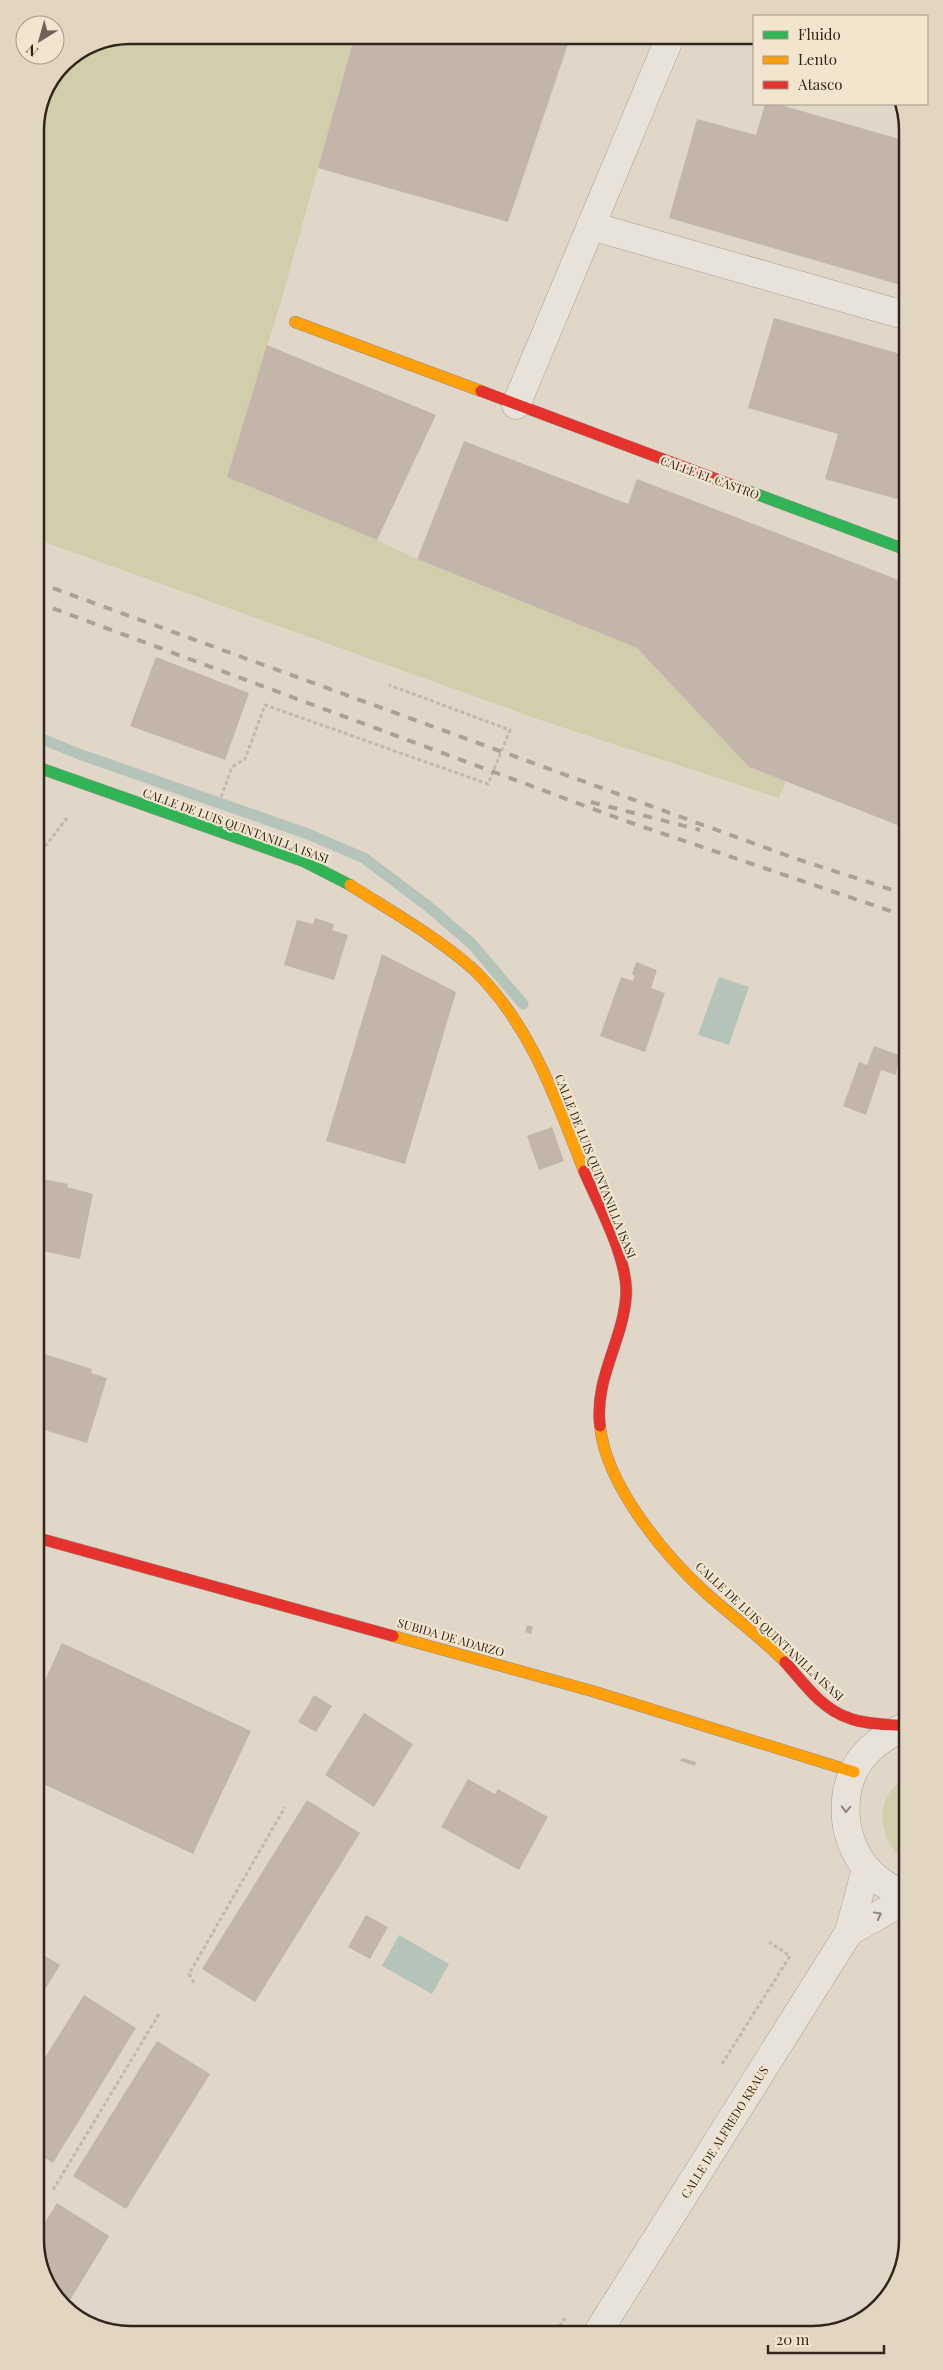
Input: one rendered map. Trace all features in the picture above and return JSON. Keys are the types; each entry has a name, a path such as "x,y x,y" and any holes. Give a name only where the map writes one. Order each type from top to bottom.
{"street":[{"path":"516,404 666,44"},
{"path":"591,226 899,314"},
{"name":"CALLE EL CASTRO","path":"295,322 899,547"},
{"name":"CALLE DE LUIS QUINTANILLA ISASI","path":"44,769 318,867 437,938 469,965 498,996 524,1034 548,1082 601,1212 626,1280 623,1313 604,1372 599,1402 598,1424 602,1440 618,1478 638,1512 700,1587 778,1655 806,1685 832,1708 845,1718 899,1725"},
{"name":"SUBIDA DE ADARZO","path":"44,1540 583,1689 854,1772"},
{"path":"899,1730 885,1736 867,1752 854,1772 846,1796 845,1822 852,1847 866,1868 886,1886 899,1893"},
{"name":"CALLE DE ALFREDO KRAUS","path":"602,2326 849,1932 866,1868"},
{"name":"CALLE DE ALFREDO KRAUS","path":"849,1932 899,1903"}],"path":[{"path":"232,767 245,759 265,705 488,784 510,730 389,685"},
{"path":"44,848 67,818"},
{"path":"194,1983 189,1974 284,1807"},
{"path":"717,2073 790,1956 769,1942"},
{"path":"53,2190 159,2014"},
{"path":"560,2326 566,2315"}],"shaded area":[{"path":"353,44 282,298 227,477 377,540 417,559 637,648 749,767 786,781 779,798 546,722 44,542 44,124 47,107 53,91 61,77 73,65 97,50 113,45"},
{"path":"719,977 749,987 729,1045 698,1035"},
{"path":"899,1783 899,1856 890,1844 885,1832 883,1819 884,1807 888,1796"},
{"path":"399,1935 449,1964 432,1994 382,1966"}],"building":[{"path":"352,44 568,44 508,222 318,168"},
{"path":"765,105 780,105 899,139 899,285 669,218 697,119 756,135"},
{"path":"774,318 899,354 899,500 825,479 838,434 748,408"},
{"path":"267,345 436,415 377,540 227,477"},
{"path":"464,441 628,504 637,479 899,580 899,826 749,767 637,648 417,559"},
{"path":"156,657 249,693 225,760 130,726"},
{"path":"315,918 334,924 332,930 348,935 334,980 284,965 297,920 313,924"},
{"path":"382,954 456,992 405,1164 326,1141"},
{"path":"636,962 657,970 651,988 665,993 645,1052 600,1036 621,977 633,981 635,976 632,974"},
{"path":"874,1046 899,1055 896,1075 881,1070 866,1115 843,1106 859,1062 867,1065"},
{"path":"552,1127 564,1161 539,1170 527,1136"},
{"path":"44,1179 68,1184 67,1187 93,1194 80,1259 44,1251"},
{"path":"44,1354 92,1369 91,1373 107,1378 87,1443 44,1430"},
{"path":"527,1625 533,1627 531,1634 525,1632"},
{"path":"62,1643 251,1731 193,1854 44,1784 44,1682"},
{"path":"314,1695 332,1706 316,1732 298,1722"},
{"path":"364,1713 413,1744 374,1807 325,1775"},
{"path":"682,1758 696,1762 695,1766 680,1761"},
{"path":"468,1779 495,1794 498,1789 548,1817 519,1870 441,1827"},
{"path":"307,1800 360,1833 255,2002 202,1969"},
{"path":"366,1915 388,1927 370,1959 348,1947"},
{"path":"44,1955 60,1965 44,1991"},
{"path":"84,1995 136,2028 53,2163 44,2157 44,2059"},
{"path":"157,2041 210,2074 126,2209 73,2176"},
{"path":"57,2203 109,2236 69,2301 61,2293 48,2268 45,2257 44,2224"}],"waterway":[{"path":"44,740 79,754 308,834 364,858 429,907 472,944 523,1004"}],"railway":[{"path":"44,585 791,857 899,892"},
{"path":"44,605 623,820 899,914"},
{"path":"591,802 700,830"}],"traffic: fast":[{"path":"740,488 899,547"},
{"path":"44,769 303,861 350,885"}],"traffic: slow":[{"path":"295,322 481,391"},
{"path":"350,885 459,957 493,990 526,1038 539,1063 552,1090 584,1171"},
{"path":"600,1426 613,1472 625,1495 656,1539 690,1578 785,1662"},
{"path":"393,1636 592,1691 854,1772"}],"traffic: jam":[{"path":"481,391 740,488"},
{"path":"584,1171 618,1249 626,1282 624,1313 601,1392 600,1426"},
{"path":"44,1540 393,1636"},
{"path":"785,1662 821,1702 839,1714 863,1722 899,1725"}]}
